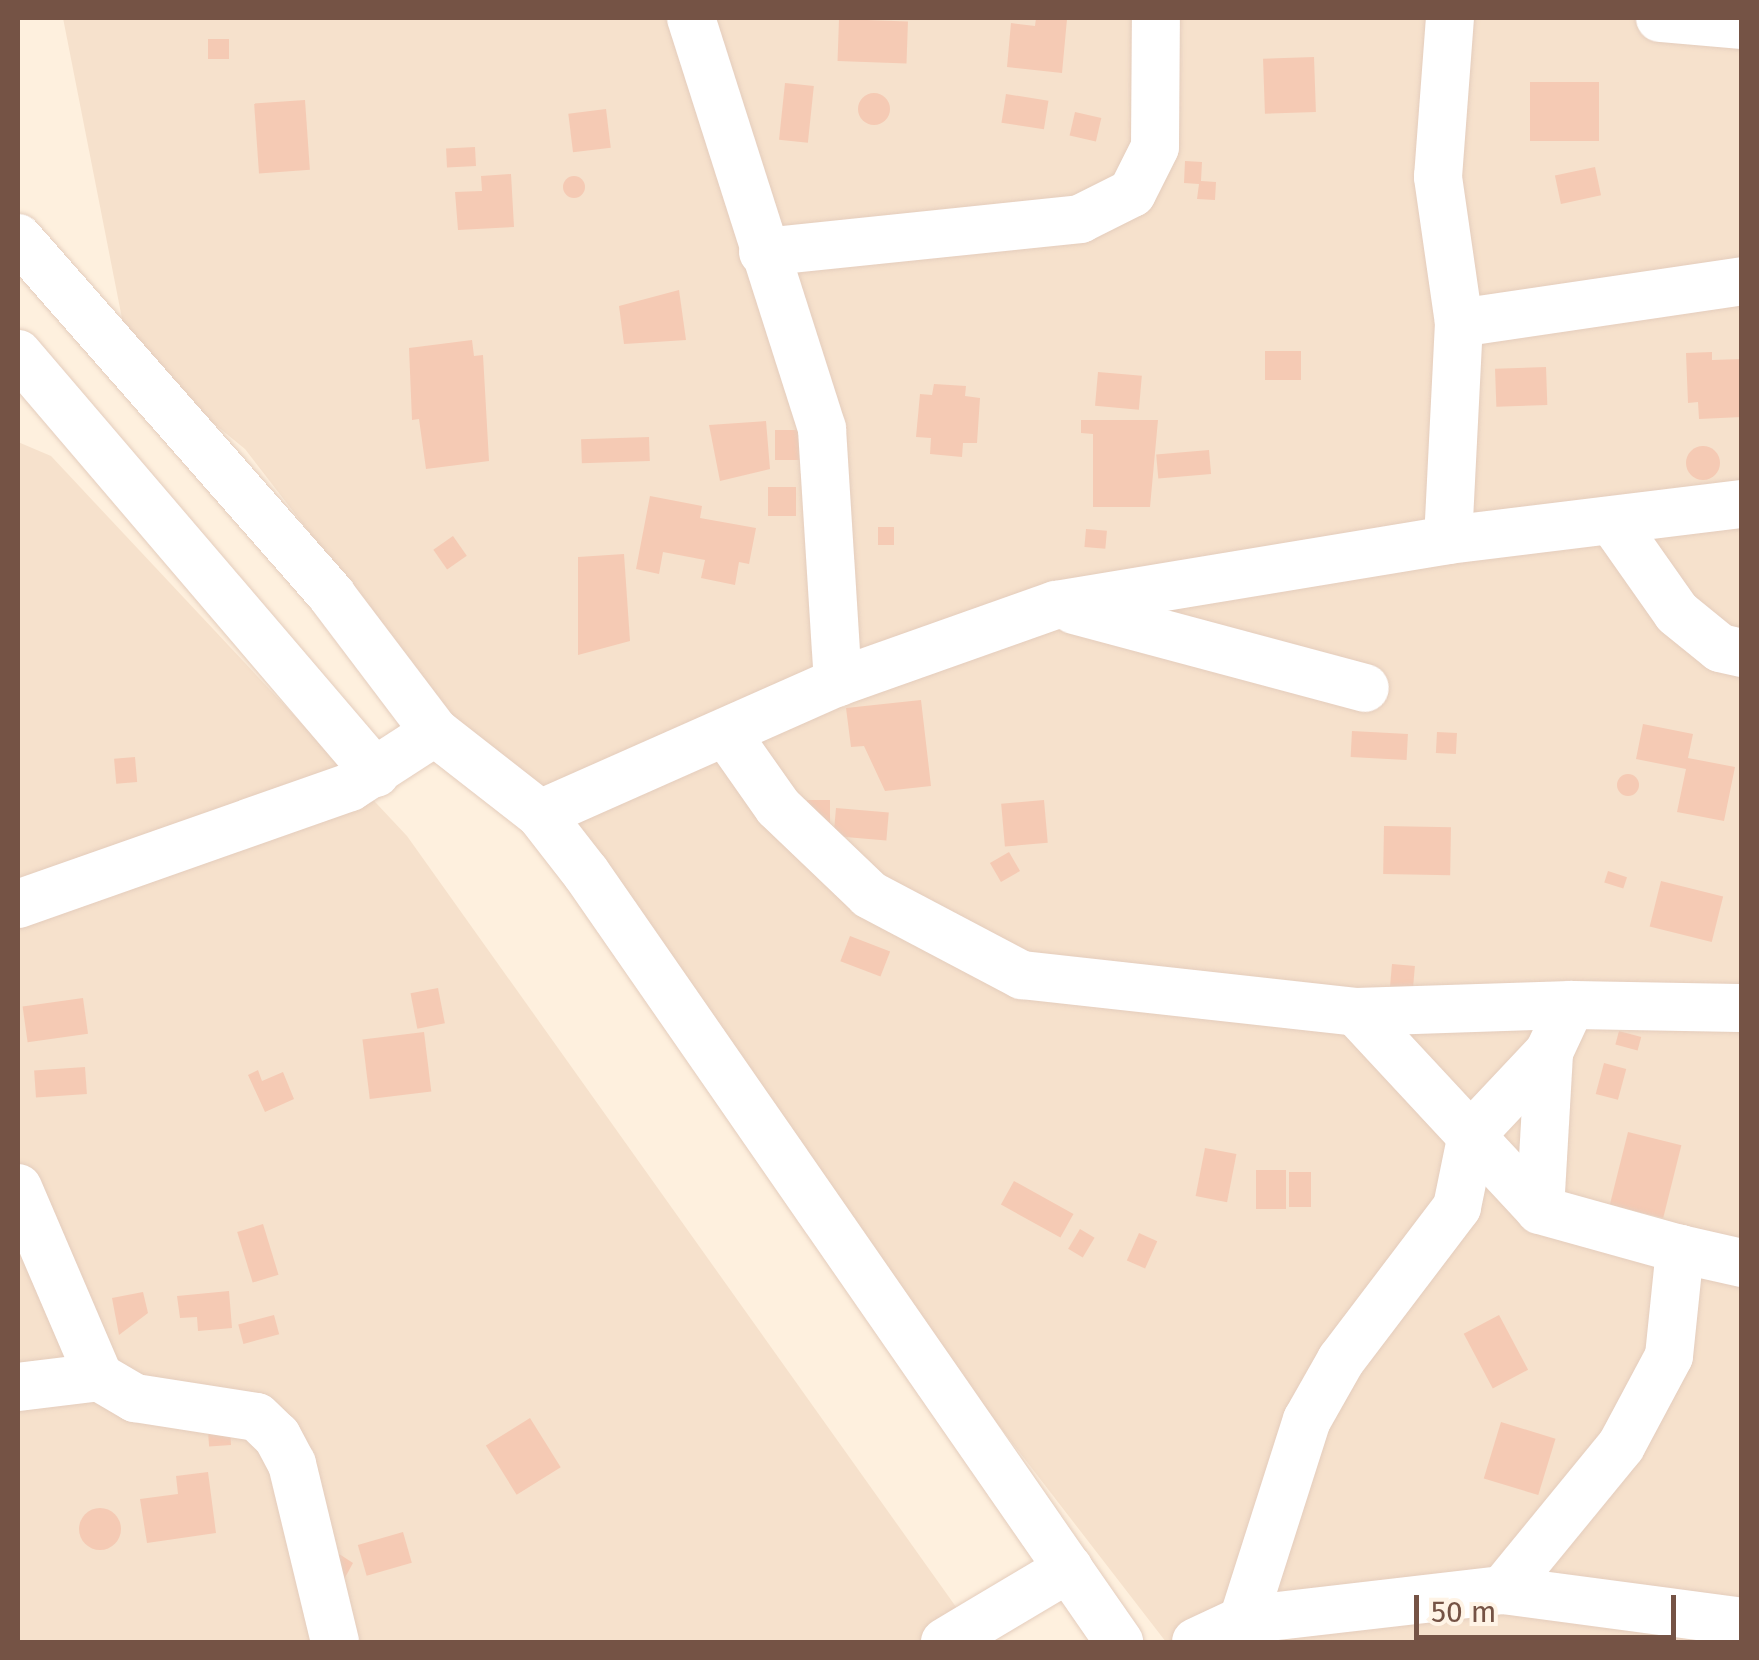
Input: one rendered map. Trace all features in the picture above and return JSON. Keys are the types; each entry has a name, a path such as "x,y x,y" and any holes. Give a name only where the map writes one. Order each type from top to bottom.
{"street":[{"path":"691,18 822,429 838,682"},
{"path":"763,252 1080,220 1132,193 1155,147 1156,18"},
{"path":"1448,540 1459,322 1438,177 1450,18"},
{"path":"1660,18 1742,25"},
{"path":"18,238 332,596 436,732 540,814 1119,1642"},
{"path":"1459,322 1742,281"},
{"path":"18,354 376,772"},
{"path":"540,814 838,682 1056,605 1448,540 1742,504"},
{"path":"1612,522 1677,613 1720,648 1742,654"},
{"path":"1056,605 1365,688"},
{"path":"18,904 376,772 436,732"},
{"path":"726,733 778,807 870,895 1022,975 1356,1012 1571,1004 1742,1008"},
{"path":"1243,1620 1306,1420 1341,1360 1458,1207 1472,1134 1549,1052 1571,1004"},
{"path":"1356,1012 1540,1210 1742,1263"},
{"path":"1540,1210 1549,1052"},
{"path":"18,1188 99,1377 135,1398 246,1414 269,1426 292,1464 335,1642"},
{"path":"1503,1590 1622,1446 1669,1356 1680,1249"},
{"path":"18,1387 99,1377"},
{"path":"945,1642 1070,1568"},
{"path":"1196,1642 1243,1620 1503,1590 1742,1622"}],"shaded area":[{"path":"63,18 1741,18 1741,1642 1166,1642 245,449 129,354"},
{"path":"18,442 51,456 407,836 981,1642 18,1642"}],"building":[{"path":"1036,18 1067,19 1062,73 1007,67 1011,23 1035,26"},
{"path":"839,19 908,21 906,63 838,61"},
{"path":"208,39 229,39 229,59 208,59"},
{"path":"1314,57 1316,112 1265,114 1263,59"},
{"path":"1530,82 1599,82 1599,141 1530,141"},
{"path":"785,83 814,86 808,143 779,140"},
{"path":"874,93 885,98 890,109 885,120 874,125 863,120 858,109 863,98"},
{"path":"1006,94 1048,101 1044,129 1001,123"},
{"path":"305,100 310,170 259,173 254,104"},
{"path":"606,109 611,148 573,152 568,114"},
{"path":"1075,112 1101,118 1096,141 1070,135"},
{"path":"475,147 476,166 447,167 446,149"},
{"path":"1185,161 1202,162 1201,181 1216,182 1215,200 1197,199 1199,184 1184,183"},
{"path":"1595,167 1601,195 1561,204 1555,176"},
{"path":"511,174 514,227 458,230 455,192 482,191 481,176"},
{"path":"570,176 578,176 585,187 578,198 570,198 563,191 563,183"},
{"path":"679,290 686,340 624,344 619,306"},
{"path":"472,340 474,356 483,355 489,461 426,469 419,419 412,420 409,348"},
{"path":"1265,351 1301,351 1301,380 1265,380"},
{"path":"1712,352 1712,360 1742,359 1742,417 1699,419 1698,402 1688,403 1686,353"},
{"path":"1546,367 1547,405 1496,407 1495,369"},
{"path":"1098,372 1142,376 1139,410 1095,406"},
{"path":"934,384 966,386 965,396 980,398 977,443 963,443 962,457 930,454 931,438 916,437 920,394 932,395"},
{"path":"1081,420 1158,420 1150,507 1093,507 1093,434 1081,433"},
{"path":"766,421 770,469 720,481 709,425"},
{"path":"775,430 802,430 802,460 775,460"},
{"path":"649,437 650,461 582,463 581,439"},
{"path":"1703,446 1715,451 1720,463 1715,475 1703,480 1691,475 1686,463 1691,451"},
{"path":"1209,450 1211,474 1158,479 1156,455"},
{"path":"768,487 796,487 796,516 768,516"},
{"path":"650,496 702,506 700,518 756,528 749,564 739,562 735,585 701,578 705,560 663,552 659,574 636,569"},
{"path":"878,527 894,527 894,545 878,545"},
{"path":"1086,529 1107,531 1105,549 1084,547"},
{"path":"453,536 467,556 447,569 433,550"},
{"path":"624,554 630,641 578,655 578,557"},
{"path":"921,700 931,786 885,791 864,746 851,747 846,708"},
{"path":"1643,724 1693,734 1688,758 1735,767 1724,821 1677,812 1686,769 1636,759"},
{"path":"1352,731 1408,734 1407,760 1351,757"},
{"path":"1437,732 1457,733 1456,754 1436,753"},
{"path":"135,757 137,782 116,784 114,759"},
{"path":"1628,774 1636,777 1636,793 1628,796 1620,793 1617,785 1620,777"},
{"path":"807,800 830,800 830,833 807,833"},
{"path":"1044,800 1048,843 1005,847 1001,804"},
{"path":"836,808 889,813 886,841 834,836"},
{"path":"1384,826 1451,827 1450,875 1383,874"},
{"path":"1009,852 1020,871 1001,882 990,863"},
{"path":"1608,871 1627,877 1623,889 1604,882"},
{"path":"1661,881 1723,896 1712,942 1650,927"},
{"path":"850,936 890,951 880,977 840,961"},
{"path":"1392,964 1415,966 1413,992 1390,990"},
{"path":"438,988 445,1023 417,1029 411,993"},
{"path":"83,998 88,1034 28,1042 23,1006"},
{"path":"1619,1031 1641,1037 1638,1050 1615,1045"},
{"path":"424,1032 431,1092 370,1099 362,1040"},
{"path":"1604,1063 1626,1069 1618,1100 1596,1094"},
{"path":"85,1067 87,1094 36,1097 34,1071"},
{"path":"258,1070 262,1081 283,1072 294,1099 265,1112 248,1075"},
{"path":"1628,1132 1681,1145 1663,1218 1610,1205"},
{"path":"1205,1148 1236,1154 1227,1202 1196,1196"},
{"path":"1256,1170 1286,1170 1286,1209 1256,1209"},
{"path":"1289,1172 1311,1172 1311,1207 1289,1207"},
{"path":"1014,1181 1073,1214 1060,1238 1001,1205"},
{"path":"263,1224 278,1275 253,1283 237,1232"},
{"path":"1080,1229 1095,1238 1083,1257 1068,1249"},
{"path":"1139,1233 1157,1241 1145,1269 1127,1260"},
{"path":"229,1291 232,1328 198,1331 197,1317 180,1318 177,1296"},
{"path":"143,1292 148,1313 119,1335 112,1298"},
{"path":"274,1315 279,1334 243,1344 238,1325"},
{"path":"1499,1315 1528,1370 1493,1389 1464,1334"},
{"path":"530,1418 561,1467 517,1495 486,1446"},
{"path":"1501,1422 1556,1439 1538,1495 1484,1478"},
{"path":"230,1430 231,1445 209,1446 208,1432"},
{"path":"208,1472 216,1533 147,1543 140,1499 178,1494 176,1476"},
{"path":"100,1508 115,1514 121,1529 115,1544 100,1550 85,1544 79,1529 85,1514"},
{"path":"403,1532 412,1563 367,1576 358,1545"},
{"path":"336,1552 353,1563 342,1583"}]}
